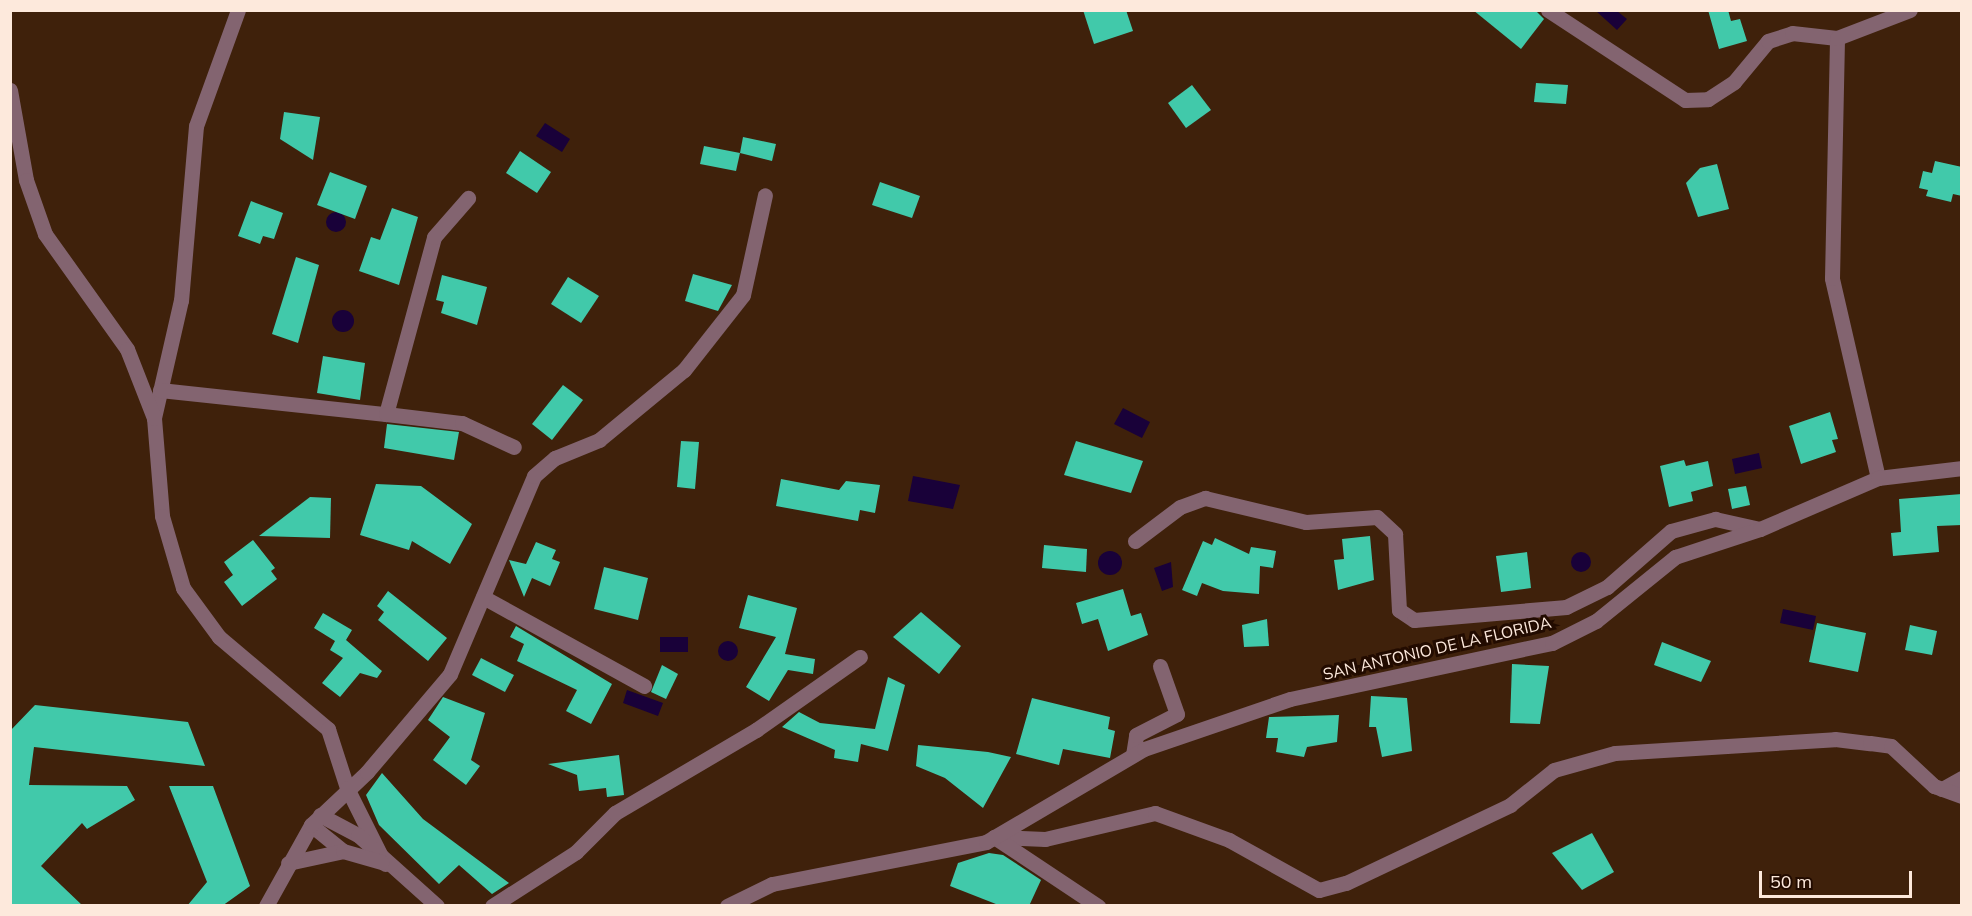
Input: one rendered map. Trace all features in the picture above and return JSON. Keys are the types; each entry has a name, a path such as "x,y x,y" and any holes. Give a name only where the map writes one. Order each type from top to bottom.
{"street":[{"path":"154,418 181,300 196,126 238,10"},
{"path":"1548,10 1685,100 1708,99 1734,82 1768,41 1792,33 1837,38 1910,10"},
{"path":"1837,38 1832,278 1878,478"},
{"path":"10,90 26,180 45,234 127,349 154,418 162,516 183,588 219,637 328,729 347,788 385,864"},
{"path":"266,906 288,863 315,820 347,788 367,772 450,674 534,477 555,458 599,440 684,370 743,295 765,195"},
{"path":"386,414 434,237 468,198"},
{"path":"160,390 462,423 514,447"},
{"name":"SAN ANTONIO DE LA FLORIDA","path":"994,837 1132,755 1290,699 1552,643 1596,621 1675,557 1760,529 1878,478 1960,467"},
{"path":"1135,541 1180,507 1205,498 1306,522 1377,517 1395,534 1399,610 1414,620 1566,607 1607,587 1671,531 1715,519 1760,529"},
{"path":"483,597 644,686"},
{"path":"492,906 576,852 615,813 756,729 860,657"},
{"path":"1132,755 1136,735 1177,714 1160,666"},
{"name":"SAN ANTONIO DE LA FLORIDA","path":"727,906 772,884 994,837 1045,839 1155,813 1229,840 1319,890 1346,883 1510,805 1554,770 1615,753 1823,740 1870,743 1891,746 1942,789 1962,796"},
{"path":"1942,789 1962,778"},
{"path":"315,820 343,851"},
{"path":"315,820 358,835 385,864 437,906"},
{"path":"994,837 1098,906"},
{"path":"288,863 343,851 385,864"}],"shaded area":[{"path":"1596,11 1617,11 1627,19 1617,30"},
{"path":"545,123 570,139 562,152 536,136"},
{"path":"336,212 343,215 346,222 343,229 336,232 329,229 326,222 329,215"},
{"path":"343,310 351,313 354,321 351,329 343,332 335,329 332,321 335,313"},
{"path":"1123,408 1150,422 1142,438 1114,424"},
{"path":"1759,453 1762,468 1735,474 1732,459"},
{"path":"913,476 960,485 953,509 908,501"},
{"path":"1110,551 1115,552 1121,558 1121,568 1115,574 1110,575 1105,574 1099,568 1098,563 1099,558 1105,552"},
{"path":"1581,552 1588,555 1591,562 1588,569 1581,572 1574,569 1571,562 1574,555"},
{"path":"1171,562 1173,587 1162,591 1154,568"},
{"path":"1783,609 1816,616 1813,630 1780,623"},
{"path":"660,637 688,637 688,652 660,652"},
{"path":"728,641 735,644 738,651 735,658 728,661 721,658 718,651 721,644"},
{"path":"627,690 663,703 658,716 623,703"}],"building":[{"path":"1083,10 1126,10 1133,31 1094,44"},
{"path":"1473,10 1535,10 1544,19 1521,49"},
{"path":"1708,10 1728,10 1731,21 1740,19 1747,41 1719,49"},
{"path":"1536,83 1568,85 1566,104 1534,102"},
{"path":"1192,85 1211,110 1186,128 1168,103"},
{"path":"284,112 320,117 313,160 280,139"},
{"path":"743,137 776,144 772,161 740,153"},
{"path":"704,146 740,153 736,171 700,164"},
{"path":"520,151 551,172 537,193 506,173"},
{"path":"1935,161 1962,167 1962,196 1953,194 1951,202 1926,196 1928,190 1919,188 1923,171 1932,173"},
{"path":"1717,164 1729,209 1698,217 1686,183 1700,168"},
{"path":"330,172 367,186 355,219 317,205"},
{"path":"880,182 920,196 912,218 872,205"},
{"path":"251,201 283,213 274,239 263,236 260,244 238,236"},
{"path":"392,208 418,217 399,285 359,271 371,237 380,240"},
{"path":"296,257 319,265 298,343 272,334"},
{"path":"693,274 732,285 718,311 685,301"},
{"path":"442,275 487,287 477,325 441,313 444,302 436,300"},
{"path":"568,277 599,296 581,323 551,304"},
{"path":"323,356 365,363 360,400 317,393"},
{"path":"563,385 583,400 552,440 532,424"},
{"path":"1830,412 1838,439 1832,440 1836,452 1801,464 1789,426"},
{"path":"387,424 459,432 454,460 384,448"},
{"path":"681,441 699,442 695,489 677,487"},
{"path":"1076,441 1143,461 1131,493 1064,475"},
{"path":"1684,460 1686,466 1708,461 1713,486 1691,492 1693,501 1669,507 1660,466"},
{"path":"781,479 839,490 846,481 880,485 875,513 860,510 858,521 776,506"},
{"path":"376,484 421,486 472,524 450,564 412,541 409,550 360,535"},
{"path":"1746,486 1750,505 1732,509 1728,489"},
{"path":"1962,494 1962,525 1937,526 1939,552 1893,556 1891,533 1901,532 1899,499"},
{"path":"310,497 331,498 330,538 259,536"},
{"path":"1370,536 1374,580 1338,590 1334,560 1344,559 1342,539"},
{"path":"1215,538 1249,554 1251,547 1276,551 1273,568 1260,566 1259,594 1223,591 1202,583 1197,596 1182,590 1203,541 1212,545"},
{"path":"253,540 275,568 271,571 277,579 242,606 224,582 233,575 224,562"},
{"path":"536,542 556,550 552,559 560,562 550,586 532,578 524,597 509,560 526,564"},
{"path":"1044,545 1087,549 1086,572 1042,568"},
{"path":"1527,552 1531,588 1501,592 1496,556"},
{"path":"604,567 648,578 638,620 594,609"},
{"path":"1123,589 1131,616 1141,613 1148,635 1108,651 1098,619 1082,624 1076,603"},
{"path":"388,591 447,638 428,661 378,620 384,612 377,606"},
{"path":"748,595 797,608 785,654 815,659 813,674 788,670 769,701 746,687 776,637 739,628"},
{"path":"921,612 961,646 939,674 893,637"},
{"path":"323,613 352,630 346,640 382,671 377,678 360,673 340,697 322,683 343,658 330,650 335,641 314,628"},
{"path":"1267,619 1269,646 1244,647 1242,625"},
{"path":"1817,623 1866,633 1858,672 1809,662"},
{"path":"1910,625 1937,631 1932,655 1905,650"},
{"path":"516,626 612,684 591,724 566,711 577,690 517,661 524,644 510,637"},
{"path":"1662,642 1711,661 1701,682 1654,665"},
{"path":"481,658 514,675 505,692 472,675"},
{"path":"1512,664 1549,666 1540,724 1510,723"},
{"path":"662,665 678,674 666,699 651,692"},
{"path":"888,677 905,685 888,751 861,744 858,762 834,758 835,750 782,727 799,712 820,723 875,729"},
{"path":"1371,696 1407,698 1412,751 1382,757 1376,727 1369,727"},
{"path":"443,697 485,713 471,760 480,766 466,785 433,760 450,737 428,720"},
{"path":"1032,698 1110,717 1108,729 1115,731 1110,758 1063,749 1059,765 1016,754"},
{"path":"35,705 188,722 205,766 34,747 29,785 127,786 135,800 87,829 82,823 41,866 83,906 10,906 10,731"},
{"path":"1339,715 1337,742 1307,747 1304,757 1276,752 1278,738 1266,738 1269,717"},
{"path":"918,745 988,752 1011,757 983,808 945,778 916,766"},
{"path":"619,755 624,795 607,797 606,788 579,791 577,775 548,764"},
{"path":"382,773 423,819 509,883 492,894 459,865 439,884 379,825 366,795"},
{"path":"169,786 213,786 250,886 222,906 187,906 207,882"},
{"path":"1592,833 1614,872 1582,890 1552,853"},
{"path":"989,853 1003,855 1041,880 1029,906 1001,906 950,886 958,863"}]}
